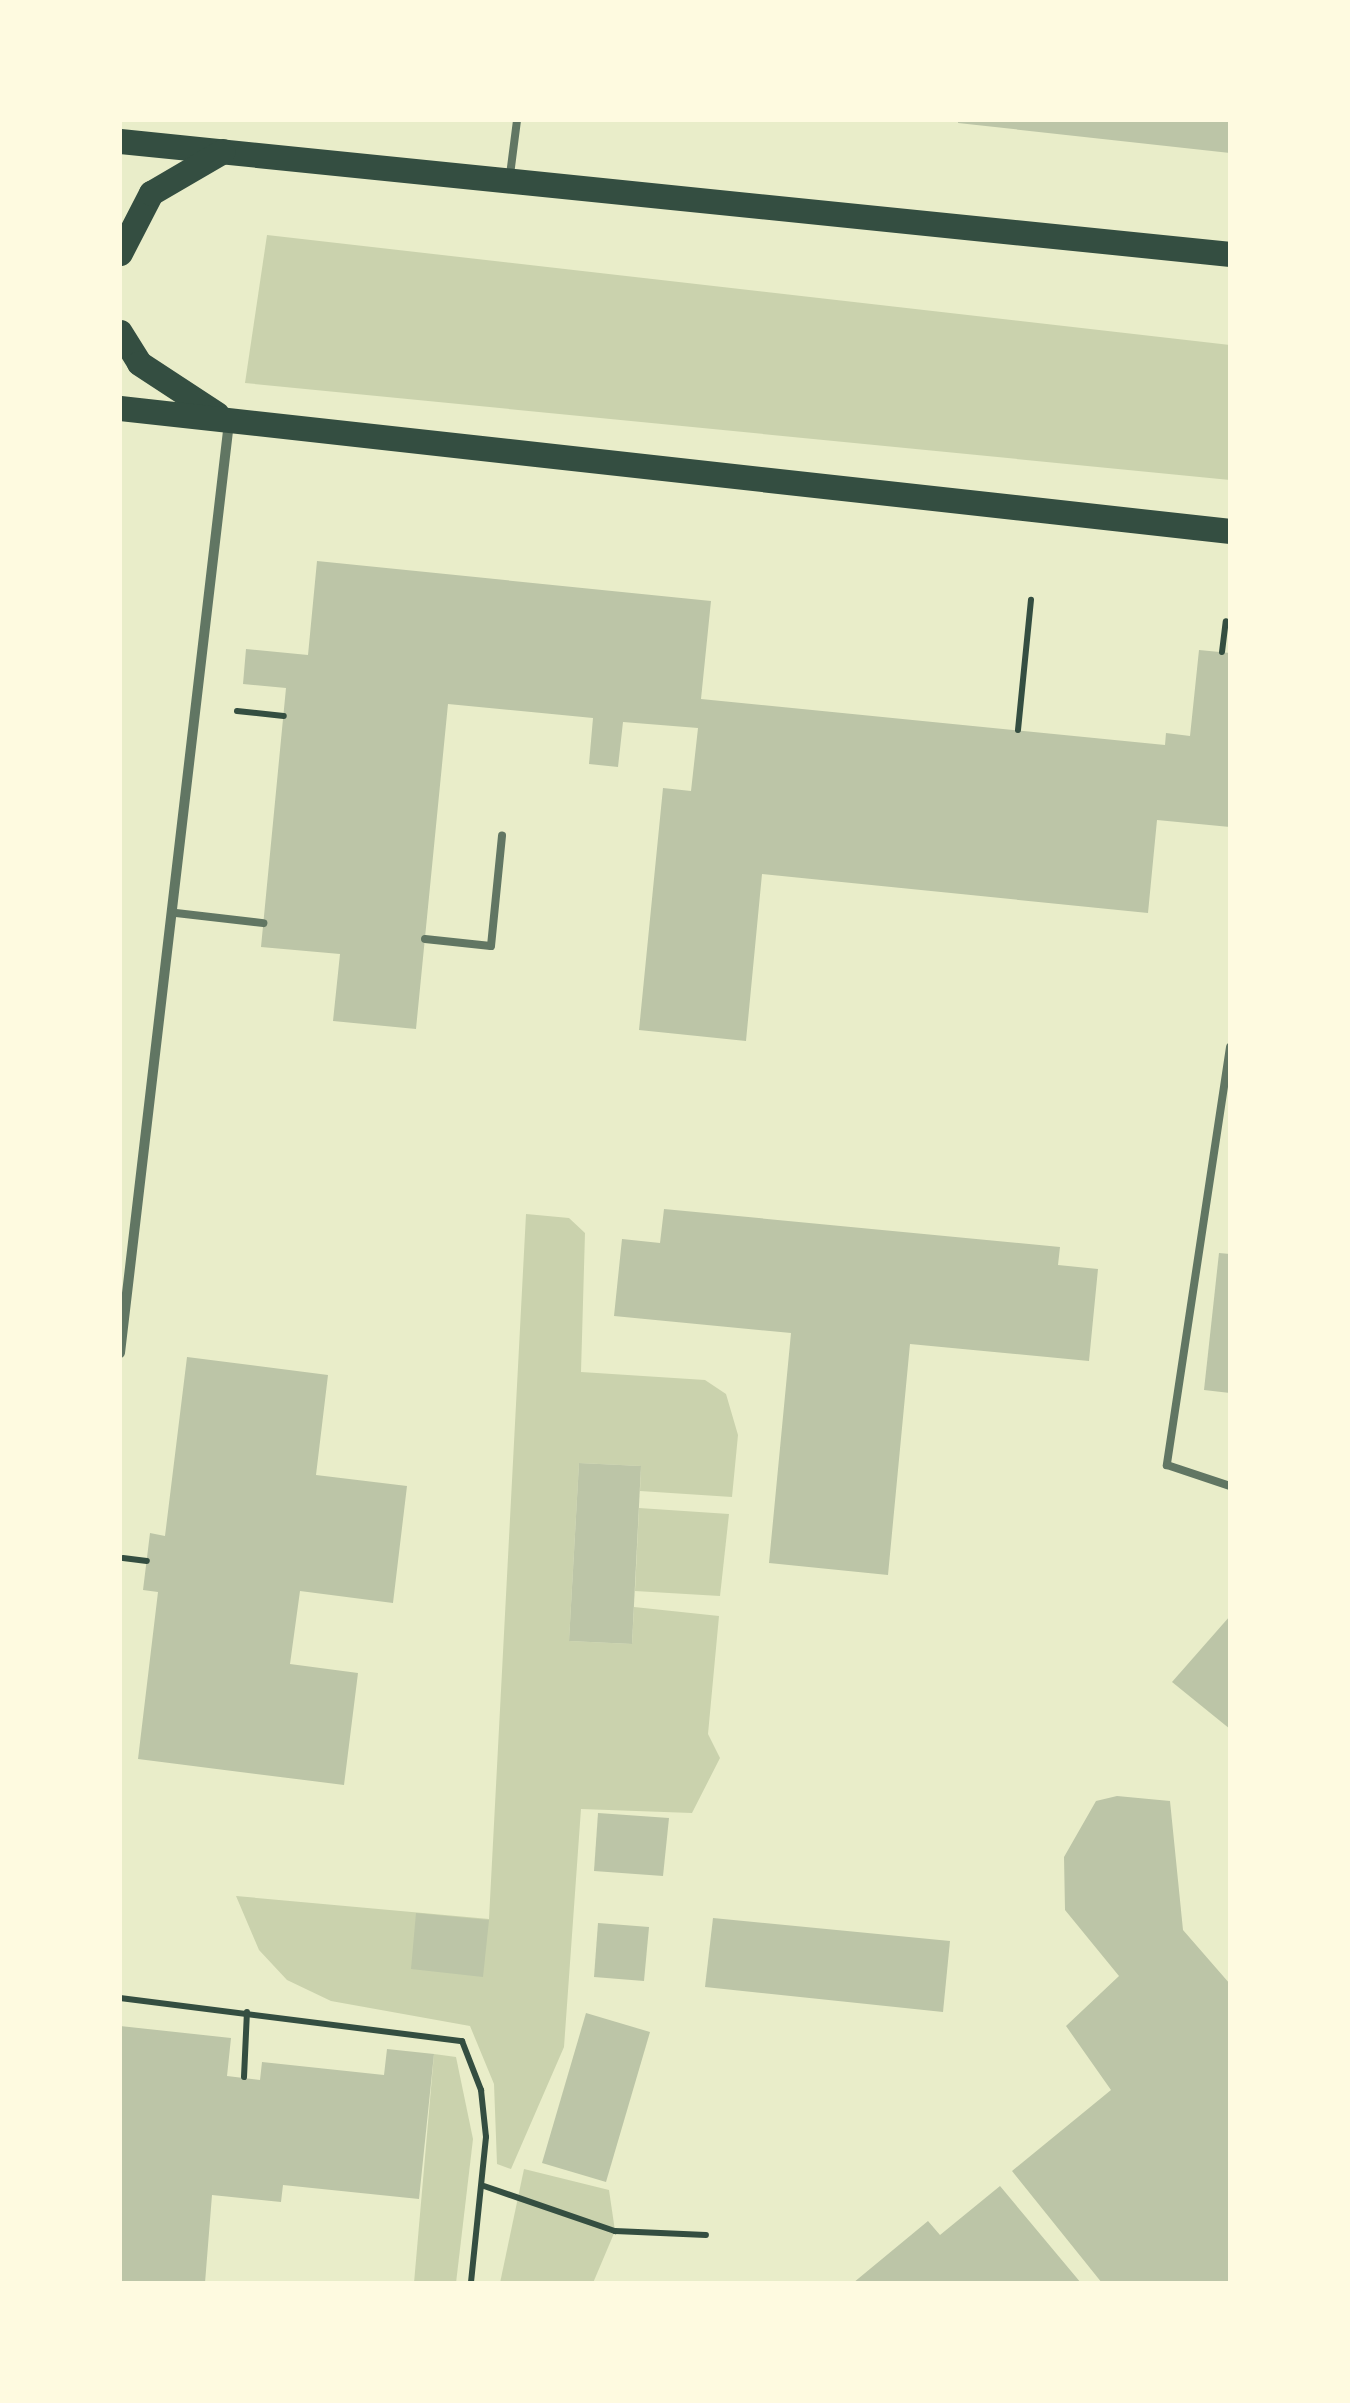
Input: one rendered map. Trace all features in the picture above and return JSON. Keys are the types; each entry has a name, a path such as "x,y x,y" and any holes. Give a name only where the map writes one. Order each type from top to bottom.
{"main road":[{"path":"120,141 1230,254"},
{"path":"120,253 150,193 222,151"},
{"path":"120,332 139,362 229,421"},
{"path":"120,408 1230,531"}],"street":[{"path":"120,1352 176,913 229,421"}],"lane":[{"path":"509,179 517,120"},
{"path":"425,939 491,946 502,836"},
{"path":"176,913 263,923"},
{"path":"1230,1046 1167,1465 1230,1486"}],"path":[{"path":"1018,730 1031,600"},
{"path":"1222,652 1226,621"},
{"path":"123,1558 147,1561"},
{"path":"120,1998 462,2041 481,2090 484,2186 471,2283"},
{"path":"244,2077 247,2012"},
{"path":"484,2186 615,2230 706,2235"}],"green space":[{"path":"267,235 1230,345 1230,480 245,383"},
{"path":"526,1214 569,1218 585,1233 581,1372 705,1380 726,1394 738,1435 732,1497 640,1491 641,1466 579,1463 569,1641 632,1644 634,1607 719,1616 708,1734 720,1758 692,1813 581,1809 564,2047 511,2169 497,2164 494,2084 470,2026 331,2001 287,1980 259,1950 236,1896 489,1919"},
{"path":"639,1508 729,1514 720,1596 635,1591"},
{"path":"434,2054 456,2057 473,2139 456,2283 414,2283"},
{"path":"524,2169 609,2190 615,2231 593,2283 500,2283"}],"building":[{"path":"1230,120 1230,153 958,123"},
{"path":"317,561 711,601 701,699 1165,745 1166,733 1190,736 1199,650 1230,653 1230,827 1157,820 1148,913 762,874 746,1041 639,1030 663,788 691,791 698,728 623,722 618,767 589,764 593,718 448,704 416,1029 333,1021 340,954 261,947 286,688 243,684 246,649 308,655"},
{"path":"664,1209 1060,1247 1058,1265 1098,1269 1089,1361 910,1344 888,1575 769,1563 791,1333 614,1316 622,1239 660,1243"},
{"path":"1219,1253 1230,1254 1230,1393 1204,1390"},
{"path":"187,1357 328,1375 316,1475 407,1486 393,1603 300,1591 290,1664 358,1673 344,1785 138,1759 158,1592 143,1590 150,1533 165,1536"},
{"path":"579,1463 641,1466 632,1644 569,1641"},
{"path":"1230,1616 1230,1729 1172,1682"},
{"path":"1117,1796 1170,1801 1183,1930 1230,1984 1230,2283 1102,2283 1012,2171 1111,2090 1066,2026 1119,1976 1065,1910 1064,1857 1096,1801"},
{"path":"598,1813 669,1818 663,1876 594,1871"},
{"path":"416,1913 489,1920 483,1977 411,1969"},
{"path":"713,1918 950,1941 943,2012 705,1987"},
{"path":"598,1923 649,1927 644,1981 594,1977"},
{"path":"586,2013 650,2032 606,2182 542,2163"},
{"path":"120,2026 231,2038 227,2076 260,2080 262,2062 384,2075 387,2049 434,2054 419,2199 283,2185 281,2202 212,2195 205,2283 120,2283"},
{"path":"1000,2186 1081,2283 853,2283 928,2221 940,2235"}]}
